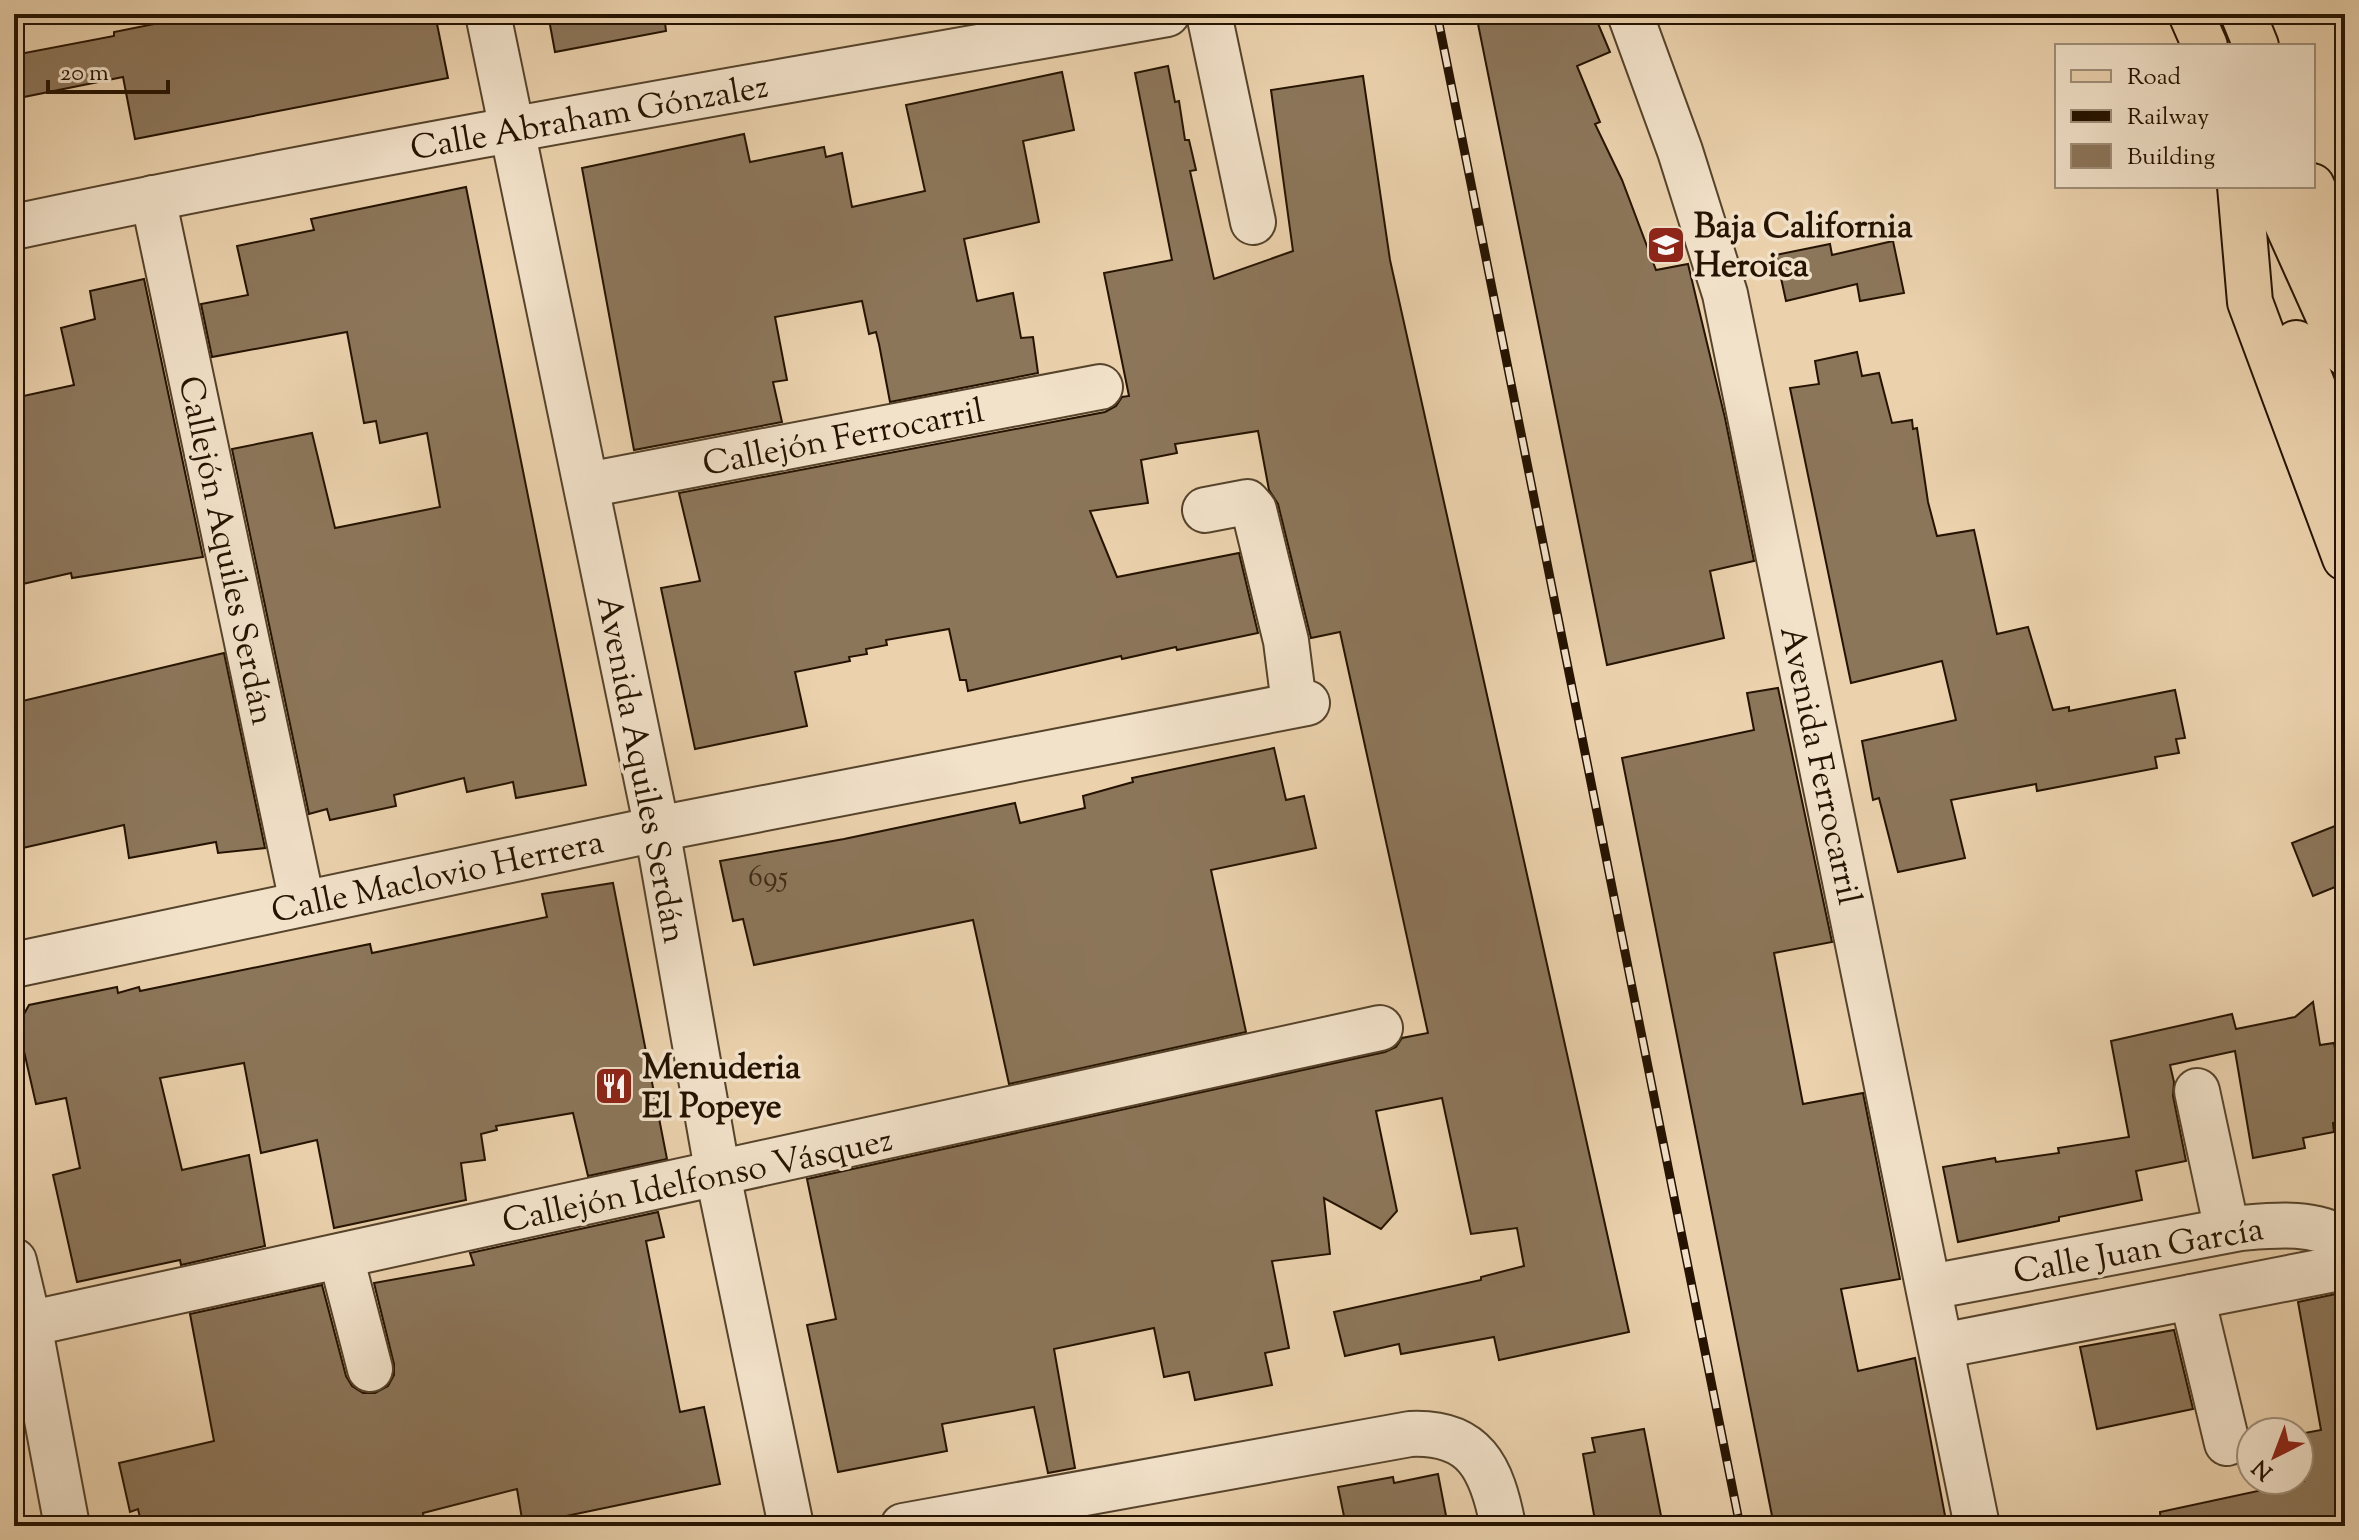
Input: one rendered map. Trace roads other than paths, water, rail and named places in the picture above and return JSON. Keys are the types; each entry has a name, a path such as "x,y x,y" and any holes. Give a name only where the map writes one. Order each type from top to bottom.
{"main road":[{"path":"2191,14 2204,44"},
{"path":"2243,14 2255,44"},
{"path":"2240,188 2250,302 2345,558"},
{"path":"2241,188 2345,468"},
{"path":"2271,188 2345,353"},
{"path":"2313,188 2345,267"}],"street":[{"name":"Avenida Aquiles Serdán","path":"488,14 657,829 718,1175 791,1526"},
{"name":"Calle Abraham Gónzalez","path":"14,227 510,130 1167,14"},
{"path":"1209,14 1253,222"},
{"name":"Avenida Ferrocarril","path":"1630,14 1680,151 1725,294 1977,1526"},
{"name":"Callejón Aquiles Serdán","path":"153,198 302,902"},
{"name":"Callejón Ferrocarril","path":"587,485 1100,387"},
{"name":"Calle Maclovio Herrera","path":"14,965 657,829 1301,704 1254,510 1247,502 1205,510"},
{"name":"Callejón Idelfonso Vásquez","path":"21,1326 1380,1028"},
{"path":"2197,1091 2227,1230"},
{"name":"Calle Juan García","path":"1930,1287 2227,1230 2275,1225 2312,1226 2345,1240"},
{"path":"341,1257 370,1369"},
{"path":"14,1261 21,1326 67,1526"},
{"name":"Calle Juan García","path":"1941,1346 2345,1267"},
{"path":"2192,1297 2227,1443"},
{"path":"903,1526 1410,1434 1432,1433 1454,1440 1476,1454 1489,1472 1503,1526"}],"railway":[{"path":"1437,14 1740,1526"}],"place":[{"name":"Baja California Heroica","path":"1666,245"},
{"name":"Menuderia El Popeye","path":"614,1086"}]}
